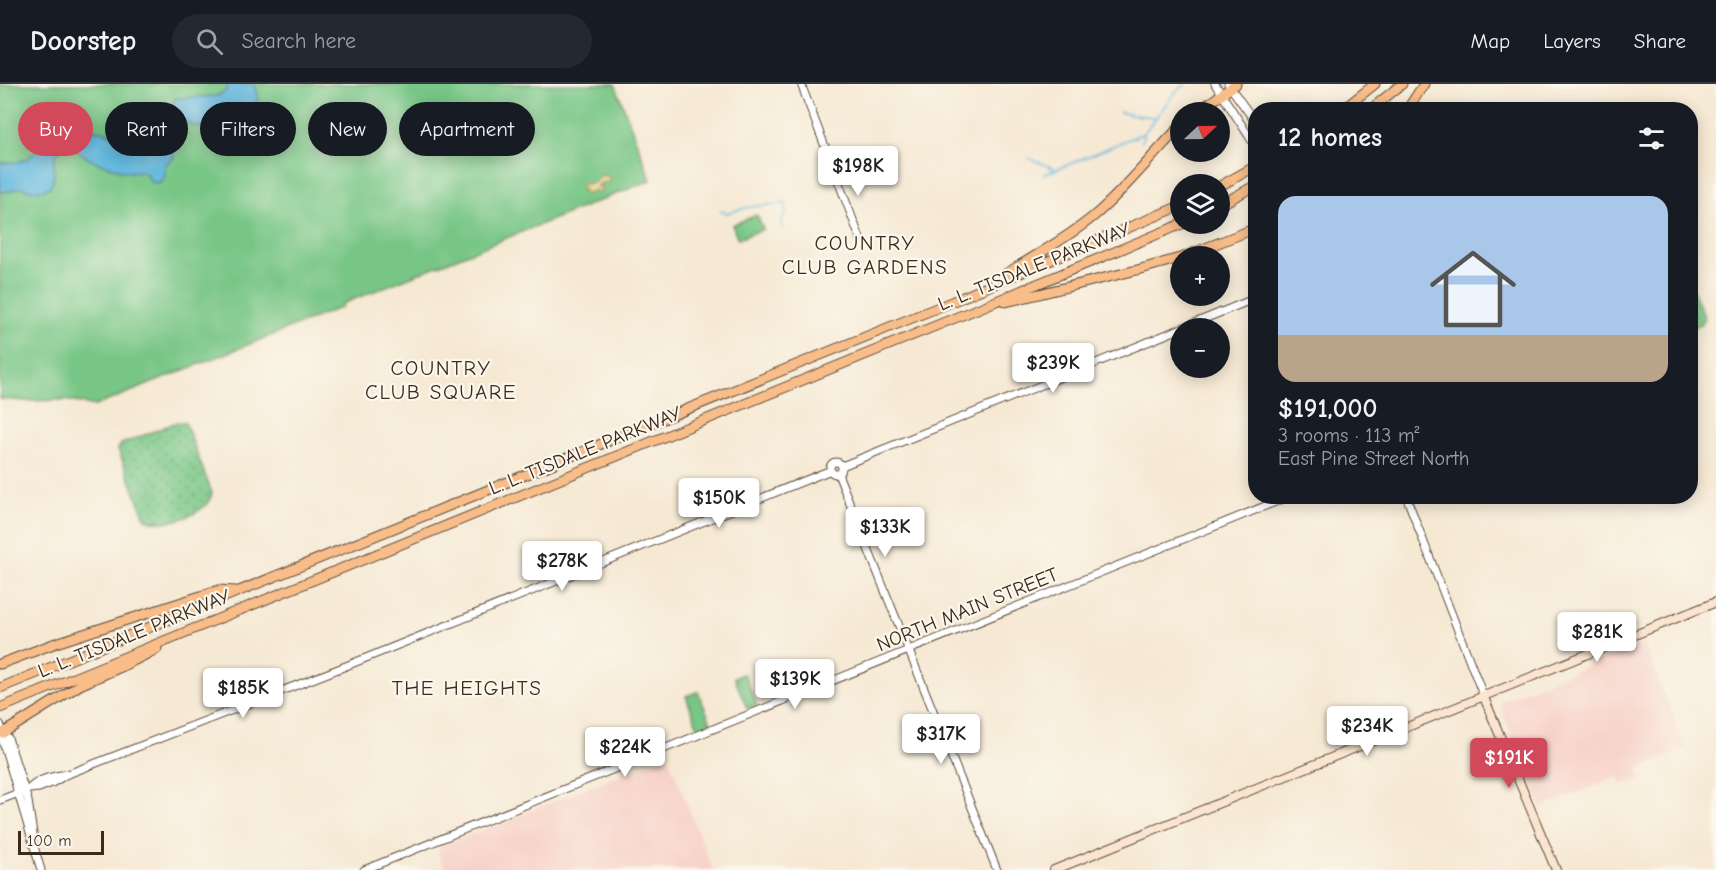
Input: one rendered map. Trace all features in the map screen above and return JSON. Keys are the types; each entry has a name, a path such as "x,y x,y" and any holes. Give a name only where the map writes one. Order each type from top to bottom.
{"highway":[{"path":"1352,102 1375,84"},
{"path":"1380,102 1402,84"},
{"path":"1412,102 1424,84"},
{"path":"1210,102 1231,85"},
{"path":"978,291 1061,240 1094,216 1170,137"},
{"path":"1230,180 1248,170"},
{"path":"1230,199 1248,189"},
{"name":"L. L. TISDALE PARKWAY","path":"0,688 978,291 1170,210"},
{"name":"L. L. TISDALE PARKWAY","path":"0,708 1170,229"},
{"path":"1211,246 1248,231"},
{"path":"977,309 1170,261"},
{"path":"0,664 56,643 219,590 238,592"},
{"path":"1,727 213,620"}],"main road":[{"path":"1054,870 1716,602"},
{"path":"1483,695 1556,870"}],"street":[{"path":"801,84 860,238"},
{"path":"1215,84 1248,134"},
{"path":"1231,85 1248,111"},
{"path":"842,466 1248,301"},
{"path":"842,466 839,463 831,465 997,870"},
{"path":"0,800 52,783 68,774 834,472 841,472 842,466"},
{"name":"NORTH MAIN STREET","path":"364,870 1270,504"},
{"path":"1409,504 1483,695"},
{"path":"1,727 2,739 24,791 41,870"}],"shaded area":[{"path":"1643,642 1686,748 1638,768 1641,778 1622,785 1618,776 1541,808 1501,708 1502,701 1530,689 1531,691 1533,688"},
{"path":"668,756 713,870 445,870 438,853 439,847"}],"green space":[{"path":"0,84 615,84 651,180 95,406 65,400 0,399"},
{"path":"757,215 763,229 738,239 732,225"},
{"path":"1698,302 1705,319 1701,321 1698,325"},
{"path":"177,422 185,422 212,493 203,508 184,518 163,522 153,521 145,518 118,449 121,444"},
{"path":"744,674 757,705 747,708 734,677"},
{"path":"698,692 711,723 698,728 686,696"}],"sand":[{"path":"602,175 608,176 609,181 597,186 601,187 601,192 594,190 587,194 582,190 581,184 593,183"}],"water":[{"path":"228,84 254,84 258,99 256,102 200,102 200,127 188,123 188,102 174,102 175,98 216,96 226,91"},
{"path":"93,130 105,132 105,156 173,156 165,164 163,180 157,183 151,182 143,172 130,172 85,156 93,156"},
{"path":"31,156 55,156 54,178 50,187 36,191 21,187 0,192 0,163 18,162"}],"waterway":[{"path":"1043,175 1144,133 1173,95 1185,84"},
{"path":"1120,112 1154,117"},
{"path":"1142,141 1144,133"},
{"path":"1029,158 1055,169"},
{"path":"720,211 727,213 749,207 787,203"},
{"path":"782,228 781,222 786,213 785,204"}],"district":[{"name":"COUNTRY CLUB GARDENS","path":"865,255"},
{"name":"COUNTRY CLUB SQUARE","path":"441,380"},
{"name":"THE HEIGHTS","path":"467,688"}]}
